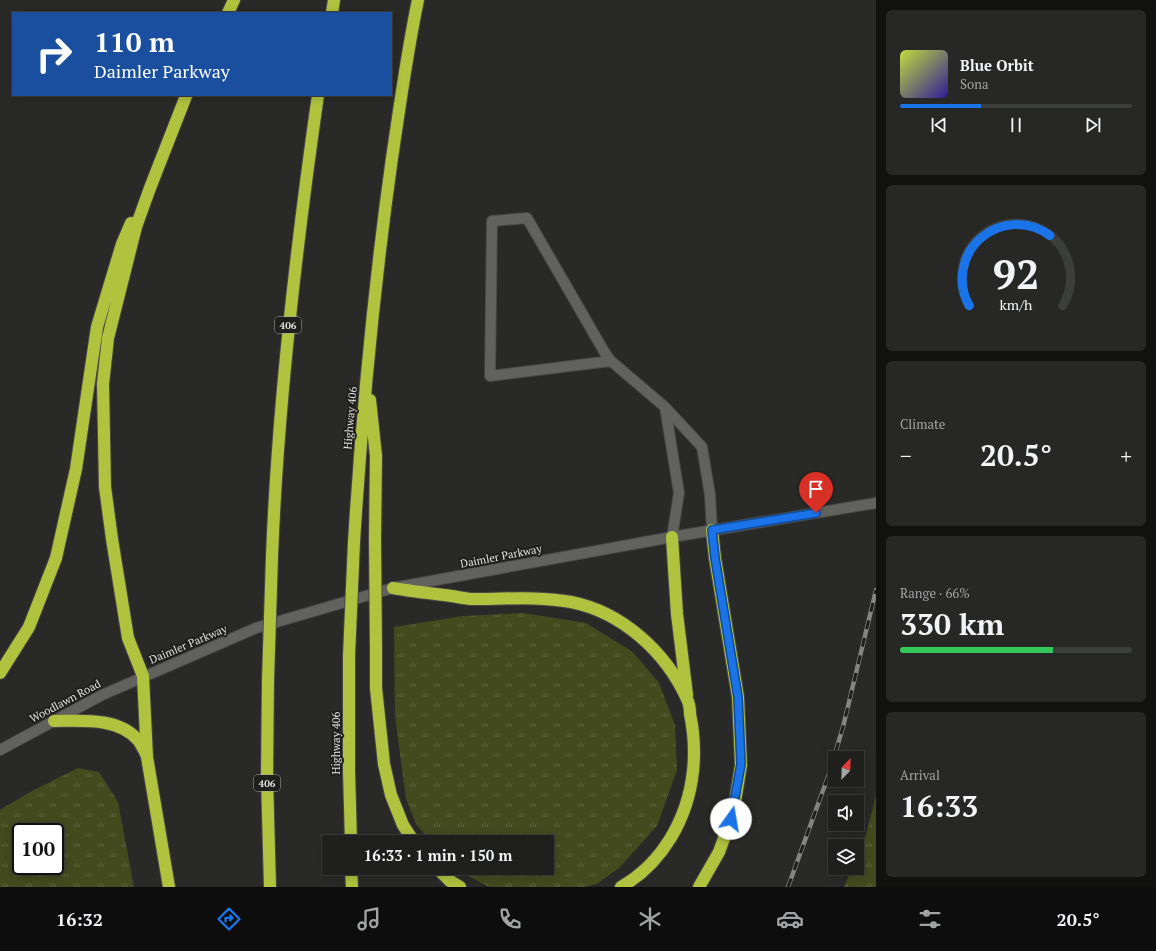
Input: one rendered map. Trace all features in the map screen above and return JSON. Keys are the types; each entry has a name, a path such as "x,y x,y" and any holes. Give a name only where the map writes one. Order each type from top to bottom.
{"highway":[{"path":"228,12 234,0"},
{"path":"332,12 334,0"},
{"name":"Highway 406","path":"351,835 349,656 359,461 380,245 398,120 418,0"},
{"path":"0,672 29,627 56,558 76,469 97,327 122,244 186,96"},
{"path":"169,887 147,757 143,676 128,638 105,487 103,384 108,338 136,227 186,96"},
{"name":"406","path":"270,887 267,777 268,680 272,556 279,420 305,185 318,96"},
{"path":"367,375 376,456 376,688 384,764 391,796 403,825 409,835"},
{"path":"699,887 719,852 727,830 734,808 741,764 738,697 715,558 712,530"},
{"path":"621,887 634,879 658,857 675,832 691,791 694,756 693,728 677,614 672,537"},
{"path":"393,588 469,599 539,598 571,602 602,612 641,637 665,662 688,700"},
{"path":"54,721 101,722 111,724 129,732 139,741 147,757"},
{"path":"351,875 352,887"},
{"path":"444,875 460,887"}],"main road":[{"path":"612,361 490,376 492,221 528,218 605,354 665,407 702,446 710,495 712,530"},
{"path":"665,407 679,493 672,537"},
{"name":"Daimler Parkway","path":"143,676 256,628 393,588 672,537 876,503"},
{"name":"Woodlawn Road","path":"0,750 102,695 143,676"}],"green space":[{"path":"523,613 586,623 633,652 659,683 675,725 677,770 657,826 620,867 597,884 584,887 489,887 466,875 554,875 554,835 425,835 416,824 406,799 395,716 394,627 463,616"},
{"path":"78,768 99,772 118,802 134,887 0,887 0,810 30,792"},
{"path":"876,795 876,887 844,887 849,875 864,875 864,840"}],"railway":[{"path":"788,887 829,774 843,727 876,590"}],"route":[{"path":"731,819 741,764 738,697 715,558 712,530 816,513"}]}
